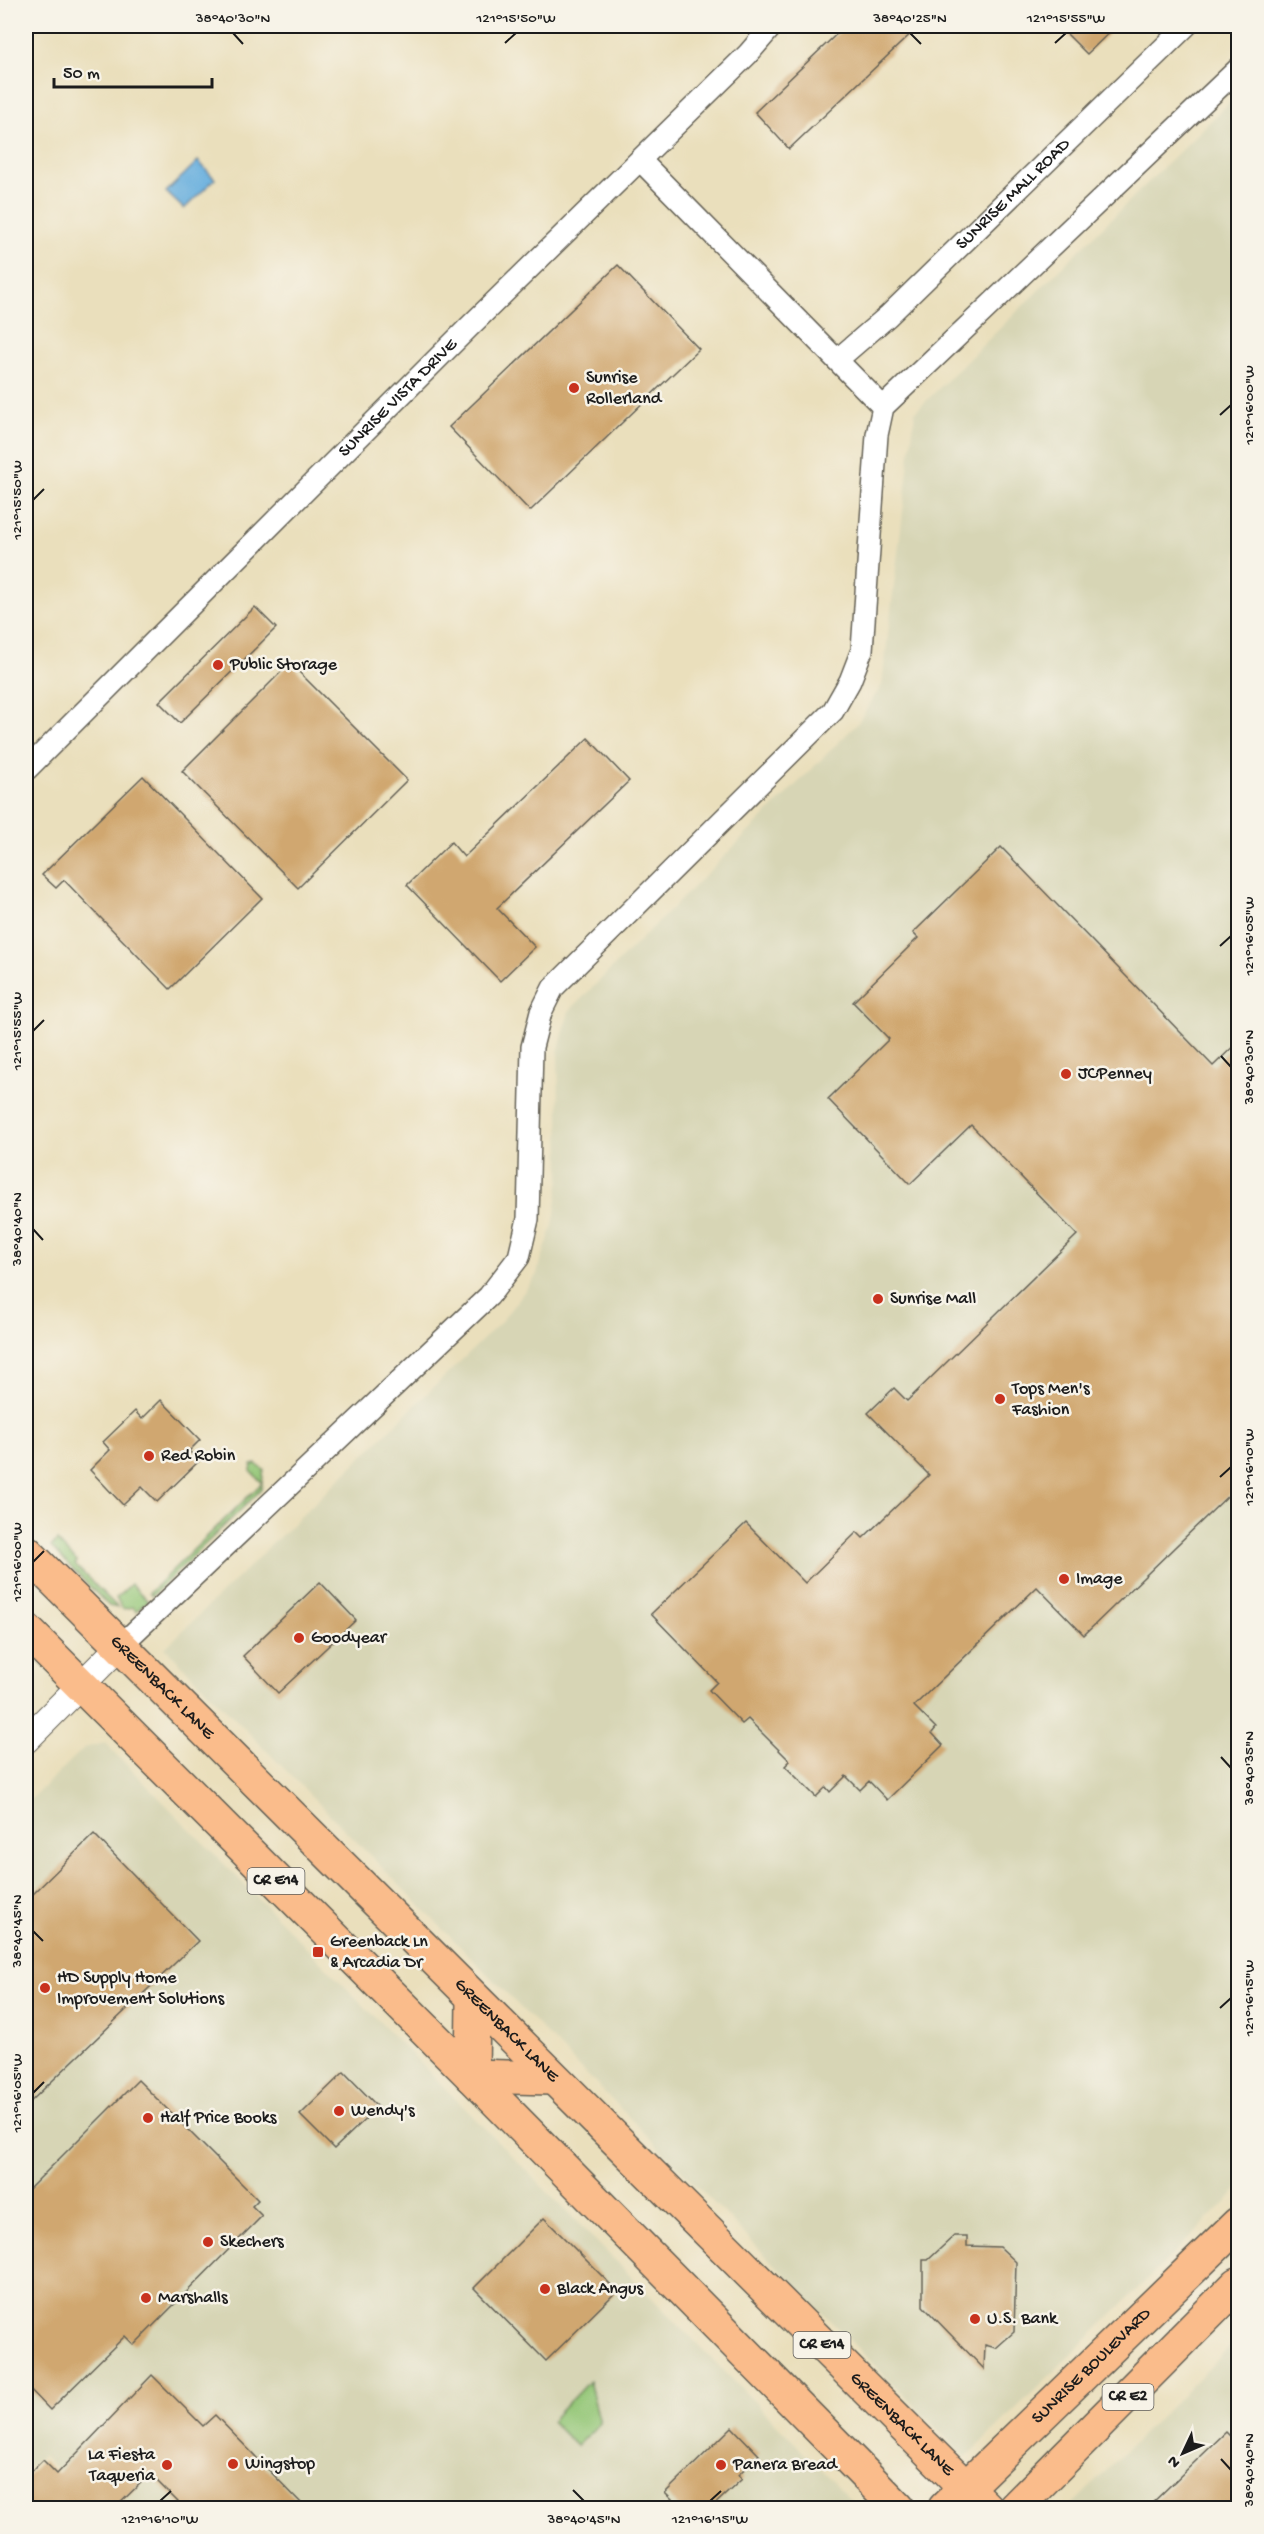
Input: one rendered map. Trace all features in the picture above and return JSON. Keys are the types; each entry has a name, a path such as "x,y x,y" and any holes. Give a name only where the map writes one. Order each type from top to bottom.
{"main road":[{"name":"GREENBACK LANE","path":"26,1552 551,2078 966,2502"},
{"name":"CR E14","path":"26,1630 472,2076 898,2508"},
{"path":"473,2000 472,2076 551,2078"},
{"name":"SUNRISE BOULEVARD","path":"966,2502 1239,2224"},
{"name":"CR E2","path":"1015,2508 1239,2284"}],"street":[{"name":"SUNRISE VISTA DRIVE","path":"26,770 469,327 748,54 772,26"},
{"name":"SUNRISE MALL ROAD","path":"837,360 888,316 1186,26"},
{"path":"26,1740 119,1647 481,1304 519,1257 528,1219 532,1047 541,1012 553,988 833,711 850,681 862,650 877,435 883,407 1239,69"},
{"path":"640,160 883,407"}],"shaded area":[{"name":"Sunrise Mall","path":"1238,94 1238,2190 966,2458 165,1648 501,1322 536,1276 553,1226 560,1178 558,1053 569,1011 857,724 882,685 915,412"},
{"path":"26,1662 38,1675 37,1695 26,1706"},
{"path":"105,1743 859,2508 94,2508 43,2455 26,2470 26,1804 84,1748"},
{"path":"1238,2339 1238,2508 1069,2508"}],"green space":[{"path":"256,1464 264,1470 261,1490 152,1596 149,1593 262,1483 251,1471 252,1465"},
{"path":"57,1541 77,1562 75,1565 118,1608 109,1606 51,1547"},
{"path":"131,1584 148,1601 136,1611 133,1607 123,1609 116,1598"},
{"path":"589,2381 600,2423 576,2446 551,2421"}],"water":[{"path":"198,161 215,179 184,209 166,192"}],"building":[{"path":"845,26 919,26 789,149 755,112"},
{"path":"1059,26 1116,26 1087,54"},
{"name":"Sunrise Rollerland","path":"618,265 699,349 530,511 449,427"},
{"name":"Public Storage","path":"255,607 276,628 180,723 159,702"},
{"path":"290,663 407,780 298,888 182,771"},
{"path":"588,738 629,781 497,908 535,947 500,981 407,885 451,842 464,857"},
{"path":"143,776 262,898 170,989 64,880 56,888 42,875"},
{"name":"Sunrise Mall","path":"1001,847 1213,1066 1239,1041 1239,1485 1084,1635 1037,1587 914,1706 936,1728 932,1733 943,1745 887,1800 869,1781 860,1790 846,1776 830,1792 826,1787 816,1797 785,1766 790,1761 748,1719 742,1724 709,1690 717,1682 651,1614 746,1523 805,1583 857,1532 863,1538 929,1475 868,1413 894,1388 907,1401 1077,1235 971,1125 910,1184 828,1099 889,1039 853,1002 918,938 913,933"},
{"name":"Red Robin","path":"161,1400 200,1440 189,1451 199,1461 157,1502 142,1487 123,1505 90,1470 110,1450 103,1442 135,1411 142,1419"},
{"name":"Goodyear","path":"320,1582 356,1620 278,1693 243,1656"},
{"path":"94,1834 198,1941 26,2106 26,1901"},
{"name":"Wendy's","path":"344,2072 378,2107 334,2149 300,2115"},
{"path":"138,2080 258,2200 252,2206 262,2216 134,2345 125,2336 50,2410 26,2385 26,2192"},
{"name":"Black Angus","path":"544,2218 617,2291 546,2361 474,2288"},
{"name":"U.S. Bank","path":"954,2236 967,2236 967,2246 1000,2247 1016,2262 1014,2332 996,2348 985,2345 984,2369 923,2306 923,2260 928,2260"},
{"path":"152,2375 203,2426 215,2415 306,2508 184,2508 150,2474 115,2508 26,2508 26,2477 43,2460 57,2474"},
{"name":"Panera Bread","path":"732,2427 759,2455 738,2475 742,2479 711,2508 680,2508 665,2493"},
{"path":"1226,2432 1239,2445 1239,2508 1147,2508"}],"place":[{"name":"Sunrise Rollerland","path":"574,388"},
{"name":"Public Storage","path":"218,665"},
{"name":"JCPenney","path":"1066,1074"},
{"name":"Sunrise Mall","path":"878,1299"},
{"name":"Tops Men's Fashion","path":"1000,1399"},
{"name":"Red Robin","path":"149,1456"},
{"name":"Image","path":"1064,1579"},
{"name":"Goodyear","path":"299,1638"},
{"name":"Greenback Ln & Arcadia Dr","path":"318,1952"},
{"name":"HD Supply Home Improvement Solutions","path":"45,1988"},
{"name":"Wendy's","path":"339,2111"},
{"name":"Half Price Books","path":"148,2118"},
{"name":"Skechers","path":"208,2242"},
{"name":"Black Angus","path":"545,2289"},
{"name":"Marshalls","path":"146,2298"},
{"name":"U.S. Bank","path":"975,2319"},
{"name":"Wingstop","path":"233,2464"},
{"name":"La Fiesta Taqueria","path":"167,2465"},
{"name":"Panera Bread","path":"721,2465"}]}
